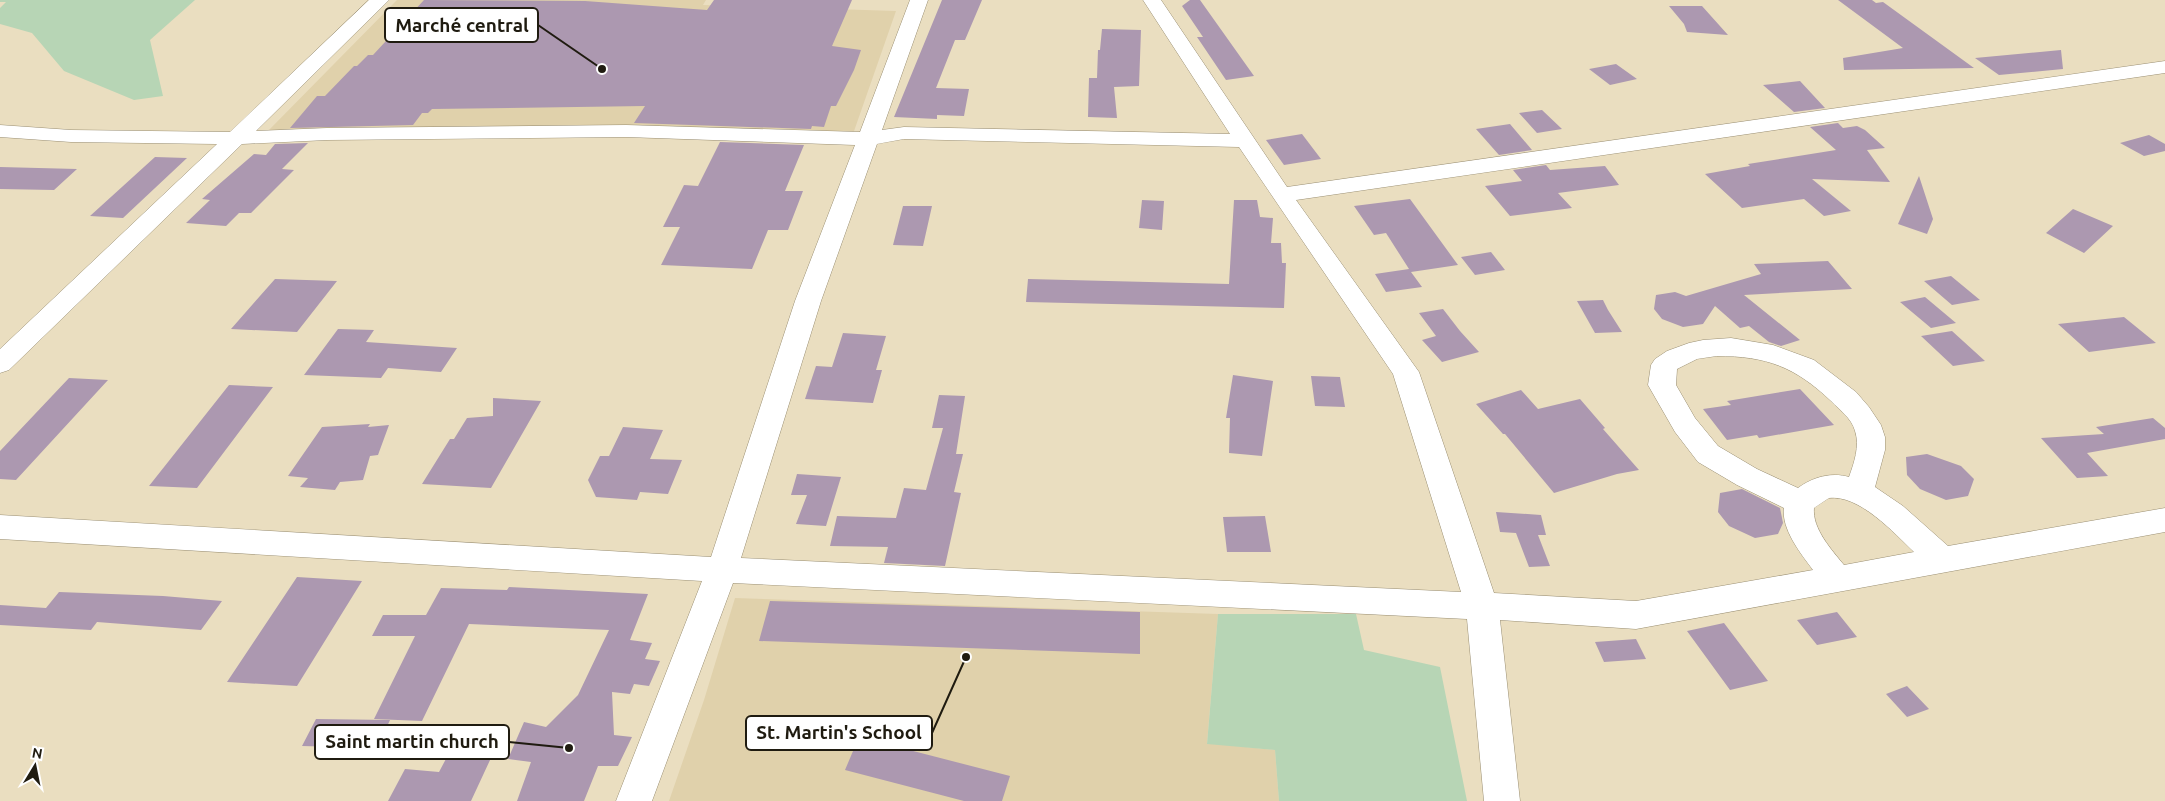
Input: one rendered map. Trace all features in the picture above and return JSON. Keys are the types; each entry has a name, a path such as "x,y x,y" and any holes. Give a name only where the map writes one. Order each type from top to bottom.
{"street":[{"path":"0,364 380,0"},
{"path":"634,801 722,570 808,301 919,0"},
{"path":"1152,0 1280,195 1406,372 1482,606 1502,801"},
{"path":"1280,195 2165,67"},
{"path":"0,131 71,136 236,138 327,134 626,131 867,139 904,133 1246,141"},
{"path":"1800,503 1747,477 1708,454 1685,425 1662,385 1664,365 1673,358 1704,349 1725,346 1746,347 1804,365 1827,381 1862,415 1872,443 1859,491"},
{"path":"1836,579 1804,530 1798,513 1800,503 1824,486 1839,486 1859,491 1912,531 1942,560"},
{"path":"0,527 722,570 1636,615 2165,520"}],"shaded area":[{"path":"397,0 706,0 703,5 896,11 853,134 267,132"},
{"path":"735,598 1218,614 1207,743 1275,750 1279,801 669,801 704,700"}],"green space":[{"path":"0,0 195,0 150,40 163,96 134,100 64,71 32,33 0,24 0,8 6,2 0,2"},
{"path":"1218,614 1356,614 1364,650 1440,667 1467,801 1279,801 1275,750 1207,744"}],"building":[{"path":"424,0 585,1 707,10 714,0 852,0 832,46 861,50 854,70 836,106 831,106 824,127 812,126 811,129 634,123 645,106 432,109 428,113 422,113 413,125 290,128 317,96 325,96 354,66 357,66 368,55 373,55"},
{"path":"942,0 982,0 965,40 955,40 936,88 969,89 964,116 937,115 937,119 894,117"},
{"path":"1190,0 1200,0 1254,76 1226,80 1197,37 1203,37 1182,6"},
{"path":"1838,0 1872,0 1876,3 1883,2 1974,68 1844,70 1843,58 1903,48"},
{"path":"1669,6 1702,6 1728,35 1687,32 1684,24"},
{"path":"1102,29 1141,30 1139,86 1114,87 1117,118 1088,117 1089,78 1097,78 1098,50 1100,50"},
{"path":"2061,50 2063,69 1999,75 1975,58"},
{"path":"1616,64 1637,79 1610,85 1589,69"},
{"path":"1800,81 1825,108 1794,112 1763,85"},
{"path":"1542,110 1562,129 1537,133 1519,113"},
{"path":"1838,123 1843,128 1857,126 1865,130 1885,148 1867,150 1890,182 1812,179 1851,211 1824,216 1804,199 1742,208 1705,174 1750,166 1748,164 1836,150 1810,127"},
{"path":"1510,124 1532,150 1499,155 1476,129"},
{"path":"1302,134 1321,159 1284,165 1266,140"},
{"path":"2149,135 2165,144 2165,151 2144,156 2120,143"},
{"path":"720,142 804,145 785,191 803,191 788,230 768,230 752,269 661,265 680,227 663,227 684,185 698,186"},
{"path":"308,143 282,169 294,170 251,213 239,213 226,226 186,223 210,200 202,199 254,154 266,155 275,144"},
{"path":"155,157 187,158 123,218 90,216"},
{"path":"1546,165 1550,170 1605,166 1619,185 1558,193 1572,208 1510,216 1485,186 1522,181 1513,170"},
{"path":"0,167 77,169 54,190 0,189"},
{"path":"1919,176 1933,219 1927,234 1898,224"},
{"path":"1410,199 1458,265 1411,272 1422,287 1386,292 1375,274 1409,269 1386,233 1374,235 1354,206"},
{"path":"1142,200 1164,201 1162,230 1139,228"},
{"path":"1234,200 1257,200 1260,217 1273,218 1271,243 1281,243 1282,263 1286,263 1284,308 1026,302 1028,279 1229,284"},
{"path":"903,206 932,206 923,246 893,245"},
{"path":"2073,209 2113,226 2084,253 2046,233"},
{"path":"1491,252 1505,270 1475,275 1461,257"},
{"path":"1828,261 1852,289 1744,295 1800,340 1781,346 1769,342 1749,326 1740,328 1715,306 1703,324 1683,327 1662,319 1654,309 1656,295 1675,292 1686,296 1761,274 1754,264"},
{"path":"1951,276 1980,300 1952,305 1924,281"},
{"path":"275,279 337,281 297,332 231,329"},
{"path":"1925,297 1956,323 1931,328 1900,302"},
{"path":"1603,300 1622,332 1595,333 1577,301"},
{"path":"1443,309 1479,352 1442,362 1422,340 1436,336 1419,313"},
{"path":"2124,317 2156,343 2089,352 2058,324"},
{"path":"338,329 374,330 366,342 457,348 441,372 388,368 381,378 304,375"},
{"path":"1952,331 1985,361 1953,366 1921,336"},
{"path":"843,333 886,336 876,370 882,370 873,403 805,399 816,366 832,367"},
{"path":"1233,375 1273,381 1262,456 1229,453 1230,418 1226,418"},
{"path":"1311,376 1340,377 1345,407 1315,406"},
{"path":"69,378 108,380 16,480 0,479 0,451"},
{"path":"229,385 273,387 197,488 149,486"},
{"path":"1800,389 1834,425 1759,438 1757,435 1727,440 1703,409 1731,405 1727,401"},
{"path":"1521,390 1538,409 1580,399 1639,470 1617,474 1554,493 1505,434 1476,404"},
{"path":"939,395 965,396 956,454 963,454 954,492 961,493 945,566 884,563 888,547 830,546 837,516 896,518 904,488 926,490 943,428 932,428"},
{"path":"493,398 541,401 491,488 422,484 450,439 454,439 467,418 493,416"},
{"path":"2153,418 2165,428 2165,439 2087,453 2108,476 2077,478 2041,438 2104,434 2096,427"},
{"path":"370,424 368,427 389,425 378,455 370,456 363,480 340,482 335,490 300,487 308,478 288,476 322,427"},
{"path":"623,427 663,430 650,459 682,460 668,494 640,492 637,500 596,497 588,480 600,456 609,456"},
{"path":"1927,454 1961,466 1974,479 1968,496 1946,500 1920,489 1907,475 1906,457"},
{"path":"797,474 841,477 826,526 796,524 807,495 791,495"},
{"path":"1742,489 1780,508 1783,523 1778,534 1755,538 1729,526 1718,512 1720,493"},
{"path":"1496,512 1541,515 1546,535 1538,535 1550,566 1529,567 1516,533 1500,532"},
{"path":"1265,516 1271,552 1227,552 1223,517"},
{"path":"297,577 362,581 297,686 227,682"},
{"path":"509,587 648,594 630,640 652,643 645,659 660,661 649,686 634,684 630,694 612,692 614,735 632,737 618,766 598,766 584,801 517,801 531,762 508,759 524,722 546,727 578,695 609,630 469,624 422,721 374,719 415,636 372,636 383,615 426,615 441,588 507,590"},
{"path":"59,592 163,596 222,601 201,630 97,622 91,630 0,625 0,605 46,608"},
{"path":"770,601 1140,612 1140,654 759,641"},
{"path":"1837,612 1857,637 1817,645 1797,620"},
{"path":"1724,623 1768,681 1730,690 1687,631"},
{"path":"1636,639 1646,659 1604,662 1595,642"},
{"path":"1907,686 1929,709 1907,717 1886,694"},
{"path":"316,719 390,720 377,748 302,746"},
{"path":"859,737 1010,776 1002,801 964,801 845,770"},
{"path":"456,740 497,745 471,801 388,801 405,769 439,772"}],"place":[{"name":"Marché central","path":"602,69"},
{"name":"St. Martin's School","path":"966,657"},
{"name":"Saint martin church","path":"569,748"}]}
